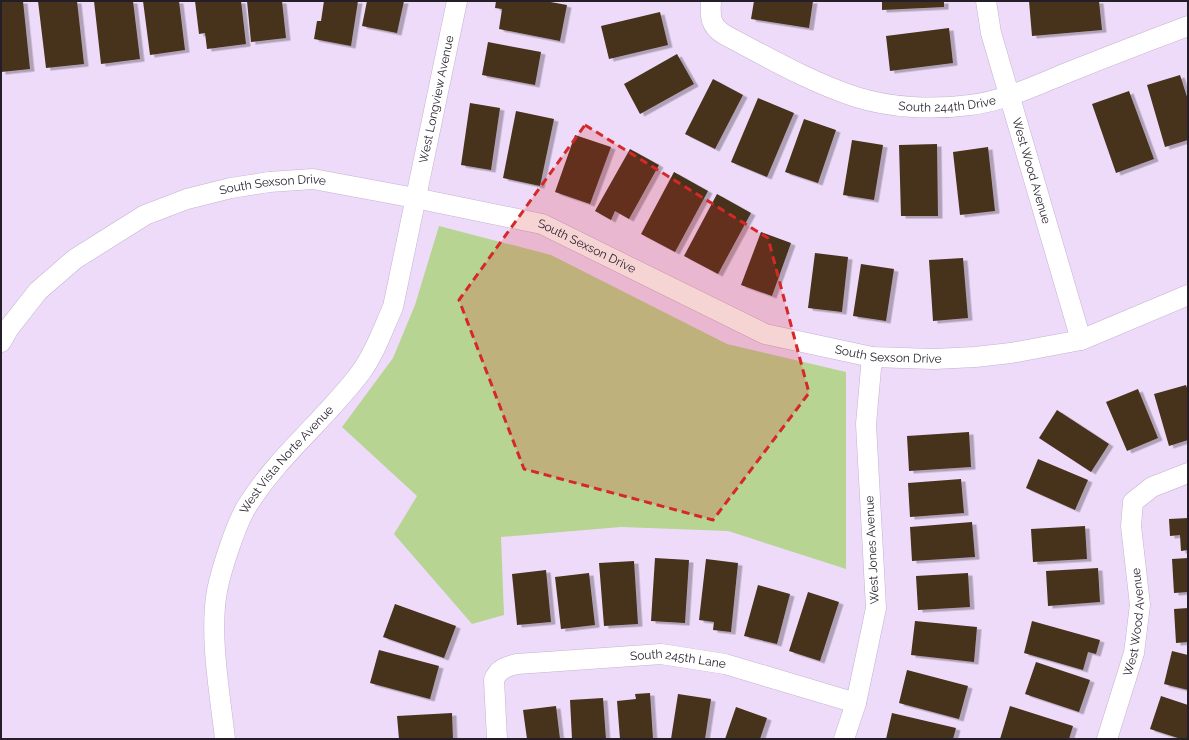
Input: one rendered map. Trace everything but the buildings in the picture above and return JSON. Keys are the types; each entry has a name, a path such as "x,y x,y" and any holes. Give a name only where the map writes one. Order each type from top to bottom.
{"street":[{"name":"West Longview Avenue","path":"415,198 457,1"},
{"name":"South 244th Drive","path":"712,1 711,23 717,30 725,35 803,75 856,97 891,105 932,107 970,106 1010,96 1120,51 1188,26"},
{"name":"West Wood Avenue","path":"986,1 991,32 1081,340"},
{"name":"South Sexson Drive","path":"4,331 38,291 75,259 145,215 187,199 231,188 269,182 313,179 542,224 765,334 872,358 934,359 975,357 1011,353 1081,340 1188,295"},
{"name":"West Vista Norte Avenue","path":"225,739 214,631 217,592 225,562 246,507 267,478 361,372 376,347 392,307 415,198"},
{"name":"West Jones Avenue","path":"844,739 856,703 876,608 866,424 872,358"},
{"name":"West Wood Avenue","path":"1107,739 1134,654 1140,605 1131,526 1133,502 1152,487 1188,473"},
{"name":"South 245th Lane","path":"497,739 493,691 494,680 497,672 506,667 517,664 661,654 725,664 856,703"}],"highlighted area":[{"path":"585,125 768,238 809,393 713,520 524,469 459,300"}],"green space":[{"path":"439,226 551,255 727,344 846,372 846,569 728,531 621,527 501,537 504,615 472,624 394,534 417,496 342,427 393,358 415,305"}]}
